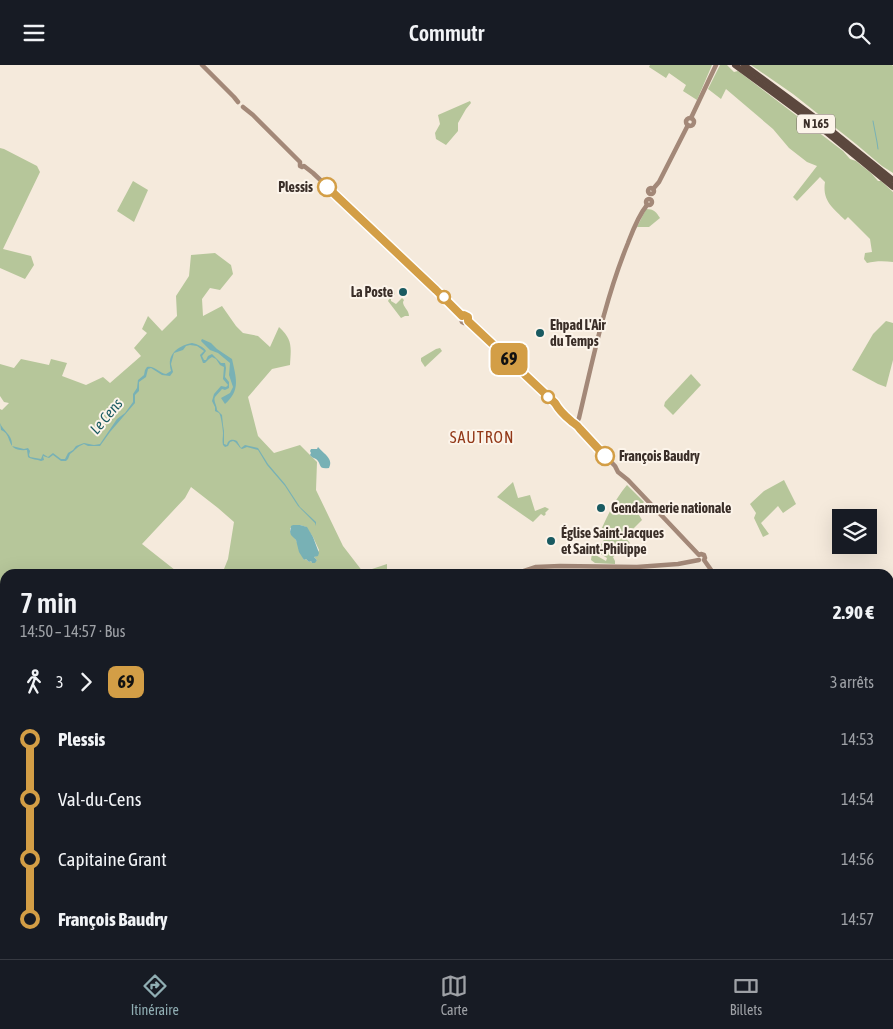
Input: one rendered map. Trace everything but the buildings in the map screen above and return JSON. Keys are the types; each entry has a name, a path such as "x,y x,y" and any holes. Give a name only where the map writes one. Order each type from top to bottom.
{"highway":[{"name":"N 165","path":"735,65 820,127 893,187"},
{"name":"N 165","path":"744,65 821,122 893,180"}],"main road":[{"path":"202,65 234,97 238,102 238,108 241,109 243,107 253,115 302,164 436,290 462,316 462,322 466,323 468,321 555,403 560,411 576,424 614,465 618,472 628,480 710,569"},
{"path":"576,424 615,278 634,229 688,125 687,119 691,118 716,65"},
{"path":"530,569 543,566 637,567 686,563 701,559"}],"green space":[{"path":"650,65 712,65 697,100 683,91 686,85 669,73 666,78 649,67"},
{"path":"720,65 727,65 734,72 738,71 843,151 850,159 856,161 893,192 893,262 867,263 864,259 865,253 872,252 870,239 848,217 845,220 829,204 825,194 825,182 820,177 797,201 793,197 817,166 807,162 789,148 773,129 726,89 721,99 708,89"},
{"path":"751,65 892,65 893,173 793,94"},
{"path":"470,101 471,103 458,123 458,131 446,145 436,139 435,133 440,124 438,115"},
{"path":"0,148 37,166 40,172 3,249 31,256 34,265 25,279 0,268"},
{"path":"133,181 148,190 134,222 117,211"},
{"path":"646,209 654,211 660,218 649,227 637,227"},
{"path":"215,253 231,265 233,274 220,290 210,288 202,299 203,316 222,306 243,333 258,336 270,347 279,327 287,336 291,348 290,365 272,369 248,397 258,436 274,453 300,445 317,462 316,490 343,546 361,569 224,569 228,559 234,522 191,487 185,498 142,544 174,569 0,569 0,409 2,410 9,403 4,402 0,396 0,364 14,368 21,359 49,365 51,359 67,363 62,376 86,385 103,377 110,383 141,356 134,348 147,333 142,329 148,316 162,331 177,316 176,296 189,276 191,255","holes":["300,525 306,527 319,550 314,557 317,560 312,563 306,559 304,560 296,540 290,532 290,528"]},
{"path":"394,290 395,294 391,301 396,304 402,298 409,316 401,318 388,301"},
{"path":"886,321 893,323 893,360 886,387 852,370 873,334"},
{"path":"440,348 442,351 425,367 421,358"},
{"path":"691,374 701,385 673,415 664,406 665,402"},
{"path":"784,480 796,504 783,513 778,506 761,523 769,534 763,537 754,518 756,513 750,504 764,491"},
{"path":"513,482 518,498 530,495 535,511 545,507 549,509 544,516 541,514 533,522 497,497"},
{"path":"627,485 644,502 636,510 642,520 625,537 630,543 613,557 615,564 595,563 591,560 592,553 606,561 607,558 597,552 607,534 601,530 612,506"},
{"path":"387,564 387,569 372,569"}],"water":[{"path":"202,339 211,343 232,359 236,383 233,394 225,404 221,398 230,393 233,387 229,375 230,363 218,353 210,350 201,341"},
{"path":"194,343 206,351 202,356 204,360 212,354 221,363 225,363 225,377 229,382 229,388 222,389 214,400 217,410 222,415 224,444 227,445 230,441 234,440 237,441 241,448 233,441 228,446 225,447 223,445 223,431 219,413 215,411 212,401 214,394 221,386 226,387 228,385 223,379 224,367 212,357 203,363 200,355 204,351 197,346 190,345 174,353 171,364 173,372 170,376 162,375 151,368 148,369 146,377 139,382 139,391 135,395 135,403 100,446 81,445 70,454 66,461 61,461 53,455 49,458 43,456 44,460 41,461 31,459 28,457 27,450 20,450 12,446 28,448 30,457 41,459 43,454 48,457 53,453 61,459 65,459 68,453 76,446 84,443 100,444 117,419 125,413 133,402 133,394 137,388 138,380 144,375 147,367 152,367 166,374 171,371 170,360 172,355 174,352 182,346"},
{"path":"0,423 11,439 12,446 5,432 1,430"},
{"path":"245,445 258,448 300,507 316,522 316,526 298,506 285,486 267,465 258,450 247,447 241,448"},
{"path":"318,447 329,459 329,468 321,467 318,461 310,455 311,449 317,449"},
{"path":"293,525 307,527 313,537 319,553 318,556 314,557 317,560 315,563 304,560 299,552 296,540 290,532"}],"waterway":[{"path":"873,121 878,149"}],"bus line":[{"name":"69","path":"327,187 462,316 468,317 468,321 555,403 560,411 576,424 605,456"}],"place":[{"name":"Plessis","path":"327,187"},
{"name":"La Poste","path":"403,292"},
{"name":"Ehpad L'Air du Temps","path":"540,333"},
{"name":"François Baudry","path":"605,456"},
{"name":"Gendarmerie nationale","path":"601,508"},
{"name":"Église Saint-Jacques et Saint-Philippe","path":"551,541"}],"district":[{"name":"SAUTRON","path":"482,437"}],"water label":[{"name":"Le Cens","path":"106,416"}]}
